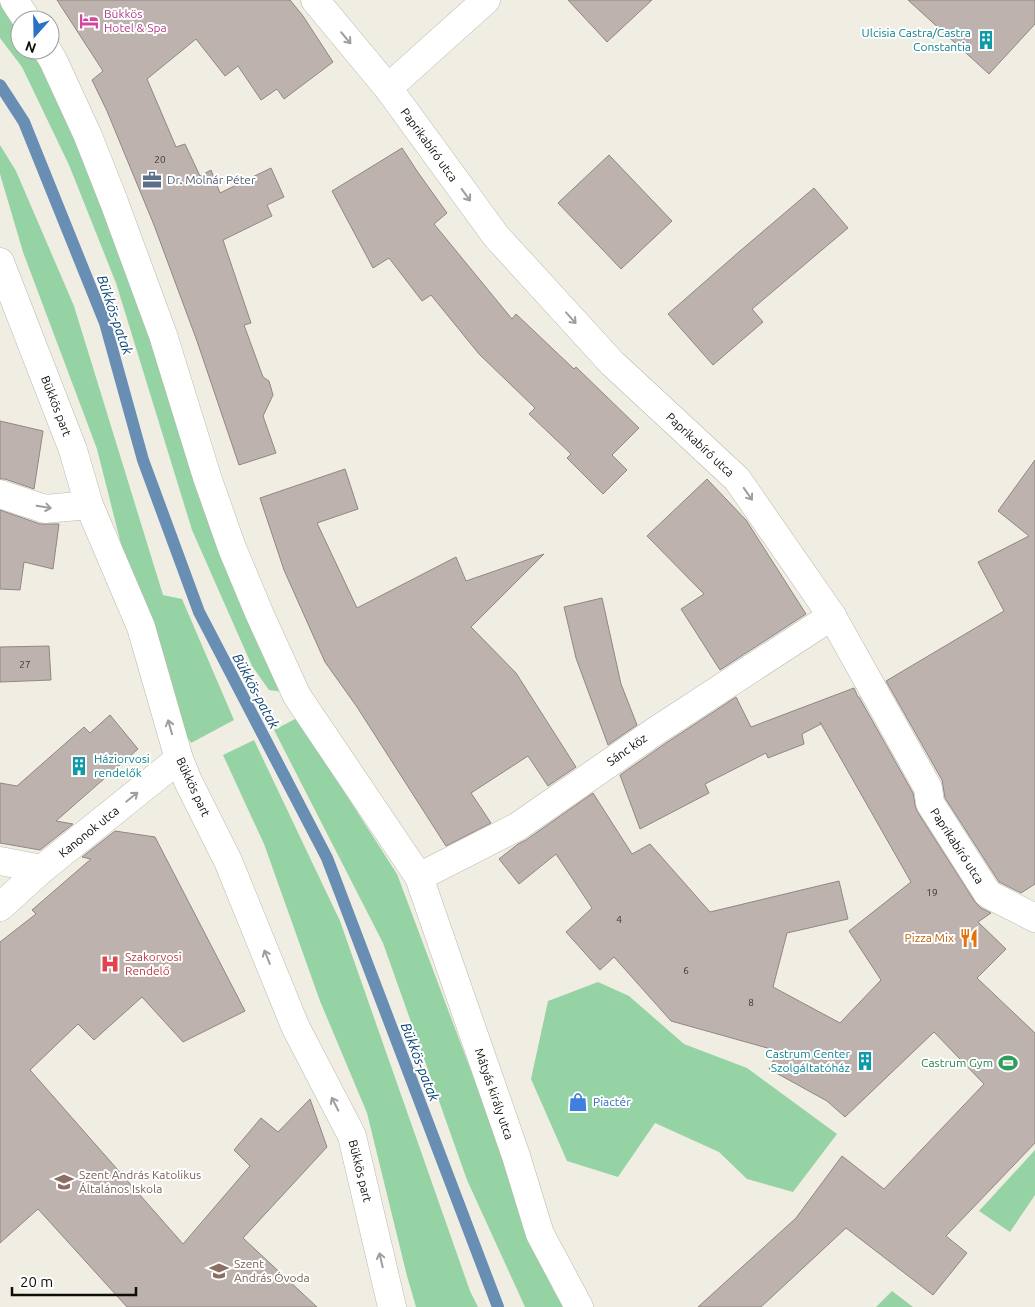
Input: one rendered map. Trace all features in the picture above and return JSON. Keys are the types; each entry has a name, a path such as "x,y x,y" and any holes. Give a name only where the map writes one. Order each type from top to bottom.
{"street":[{"name":"Paprikabíró utca","path":"315,0 388,88 496,236 612,363 737,479 832,616 928,788 930,803 988,894 1035,918"},
{"path":"388,88 486,0"},
{"path":"53,60 84,127 114,202 163,335 207,477 232,548 260,614 297,696 419,877"},
{"name":"Bükkös part","path":"0,262 72,450 89,506 141,627 179,759 228,861 295,1026 352,1136 392,1307"},
{"path":"0,494 45,509 89,506"},
{"name":"Sánc köz","path":"419,877 517,827 657,730 832,616"},
{"name":"Kanonok utca","path":"0,907 42,869 179,759"},
{"path":"0,860 42,869"},
{"name":"Mátyás király utca","path":"419,877 516,1156 540,1234 579,1307"}],"green space":[{"path":"0,0 2,0 10,12 10,51 0,38"},
{"path":"17,60 40,60 69,111 284,692 269,690 252,666 192,530 116,283 69,165 22,67"},
{"path":"0,145 16,171 74,306 163,595 182,599 234,720 191,743 172,714 121,544 97,449 23,252 0,174"},
{"path":"297,718 397,874 553,1289 563,1307 525,1307 467,1180 383,943 274,730"},
{"path":"254,740 340,921 470,1291 478,1307 416,1307 367,1113 320,1001 264,844 223,755"},
{"path":"598,982 629,996 684,1044 747,1068 837,1134 793,1192 747,1179 719,1152 655,1123 618,1177 567,1161 531,1079 548,1001"},
{"path":"1035,1150 1035,1195 1010,1232 979,1211"},
{"path":"892,1291 913,1307 876,1307"}],"building":[{"path":"57,0 290,0 303,16 333,62 284,99 277,89 261,100 238,66 225,76 196,39 147,79 176,147 185,144 200,176 211,170 220,193 271,168 284,197 267,205 272,216 223,240 251,323 244,325 263,377 269,381 273,395 263,416 276,453 239,465 197,341 154,225 107,111 92,80 103,71"},
{"path":"568,0 652,0 607,42"},
{"name":"Ulcisia Castra/Castra Constantia","path":"908,0 1035,0 1035,24 989,74"},
{"path":"402,148 447,213 434,224 512,319 516,314 574,369 576,367 639,428 612,455 627,470 603,494 567,458 571,454 529,414 535,408 479,354 431,295 422,301 389,258 373,268 332,191"},
{"path":"609,155 672,221 621,269 558,203"},
{"path":"814,188 848,228 752,309 763,322 713,365 668,314"},
{"path":"0,421 43,431 34,489 0,479"},
{"path":"1035,460 1035,884 1021,893 999,882 945,798 942,780 886,681 1004,611 978,562 1029,536 998,511"},
{"path":"345,469 358,509 317,523 357,608 456,557 466,581 544,554 471,627 516,673 576,767 548,786 528,756 471,793 491,823 446,846 357,707 325,662 284,570 260,498"},
{"path":"707,479 746,520 806,614 720,670 681,609 704,594 647,536"},
{"path":"0,510 40,524 59,524 53,569 24,562 20,590 0,589"},
{"path":"602,598 621,684 637,725 608,745 576,658 564,607"},
{"path":"49,646 51,680 0,682 0,647"},
{"path":"854,688 913,793 917,811 975,902 981,908 991,913 978,922 1006,949 977,978 1035,1033 1035,1143 946,1236 967,1253 933,1295 846,1228 761,1307 698,1307 796,1218 842,1156 884,1189 984,1084 934,1032 845,1117 827,1101 769,1069 778,1051 671,1021 614,957 600,970 566,932 592,908 556,854 519,884 499,859 593,793 632,854 650,844 710,912 839,881 848,919 787,933 773,987 840,1023 881,980 849,931 911,882 820,722 821,724 802,734 804,744 768,758 766,753 705,784 709,793 640,829 620,775 736,697 751,727"},
{"name":"Háziorvosi rendelők","path":"110,715 138,749 56,821 73,824 40,850 0,843 0,783 17,786 84,727 90,733"},
{"path":"115,831 155,837 245,1011 183,1042 142,997 94,1040 78,1024 30,1070 183,1244 250,1166 234,1150 261,1118 278,1132 310,1099 327,1147 243,1238 317,1307 127,1307 38,1209 0,1243 0,942 36,914 32,910 91,859 82,857"}],"waterway":[{"name":"Bükkös-patak","path":"0,85 24,122 105,323 143,460 199,612 327,858 498,1307"}],"place":[{"name":"Bükkös Hotel & Spa","path":"89,21"},
{"name":"Ulcisia Castra/Castra Constantia","path":"986,40"},
{"name":"Dr. Molnár Péter","path":"152,180"},
{"name":"Háziorvosi rendelők","path":"79,766"},
{"name":"Pizza Mix","path":"969,938"},
{"name":"Szakorvosi Rendelő","path":"110,964"},
{"name":"Castrum Center Szolgáltatóház","path":"865,1061"},
{"name":"Castrum Gym","path":"1008,1063"},
{"name":"Piactér","path":"578,1102"},
{"name":"Szent András Katolikus Általános Iskola","path":"64,1182"},
{"name":"Szent András Óvoda","path":"219,1271"}]}
